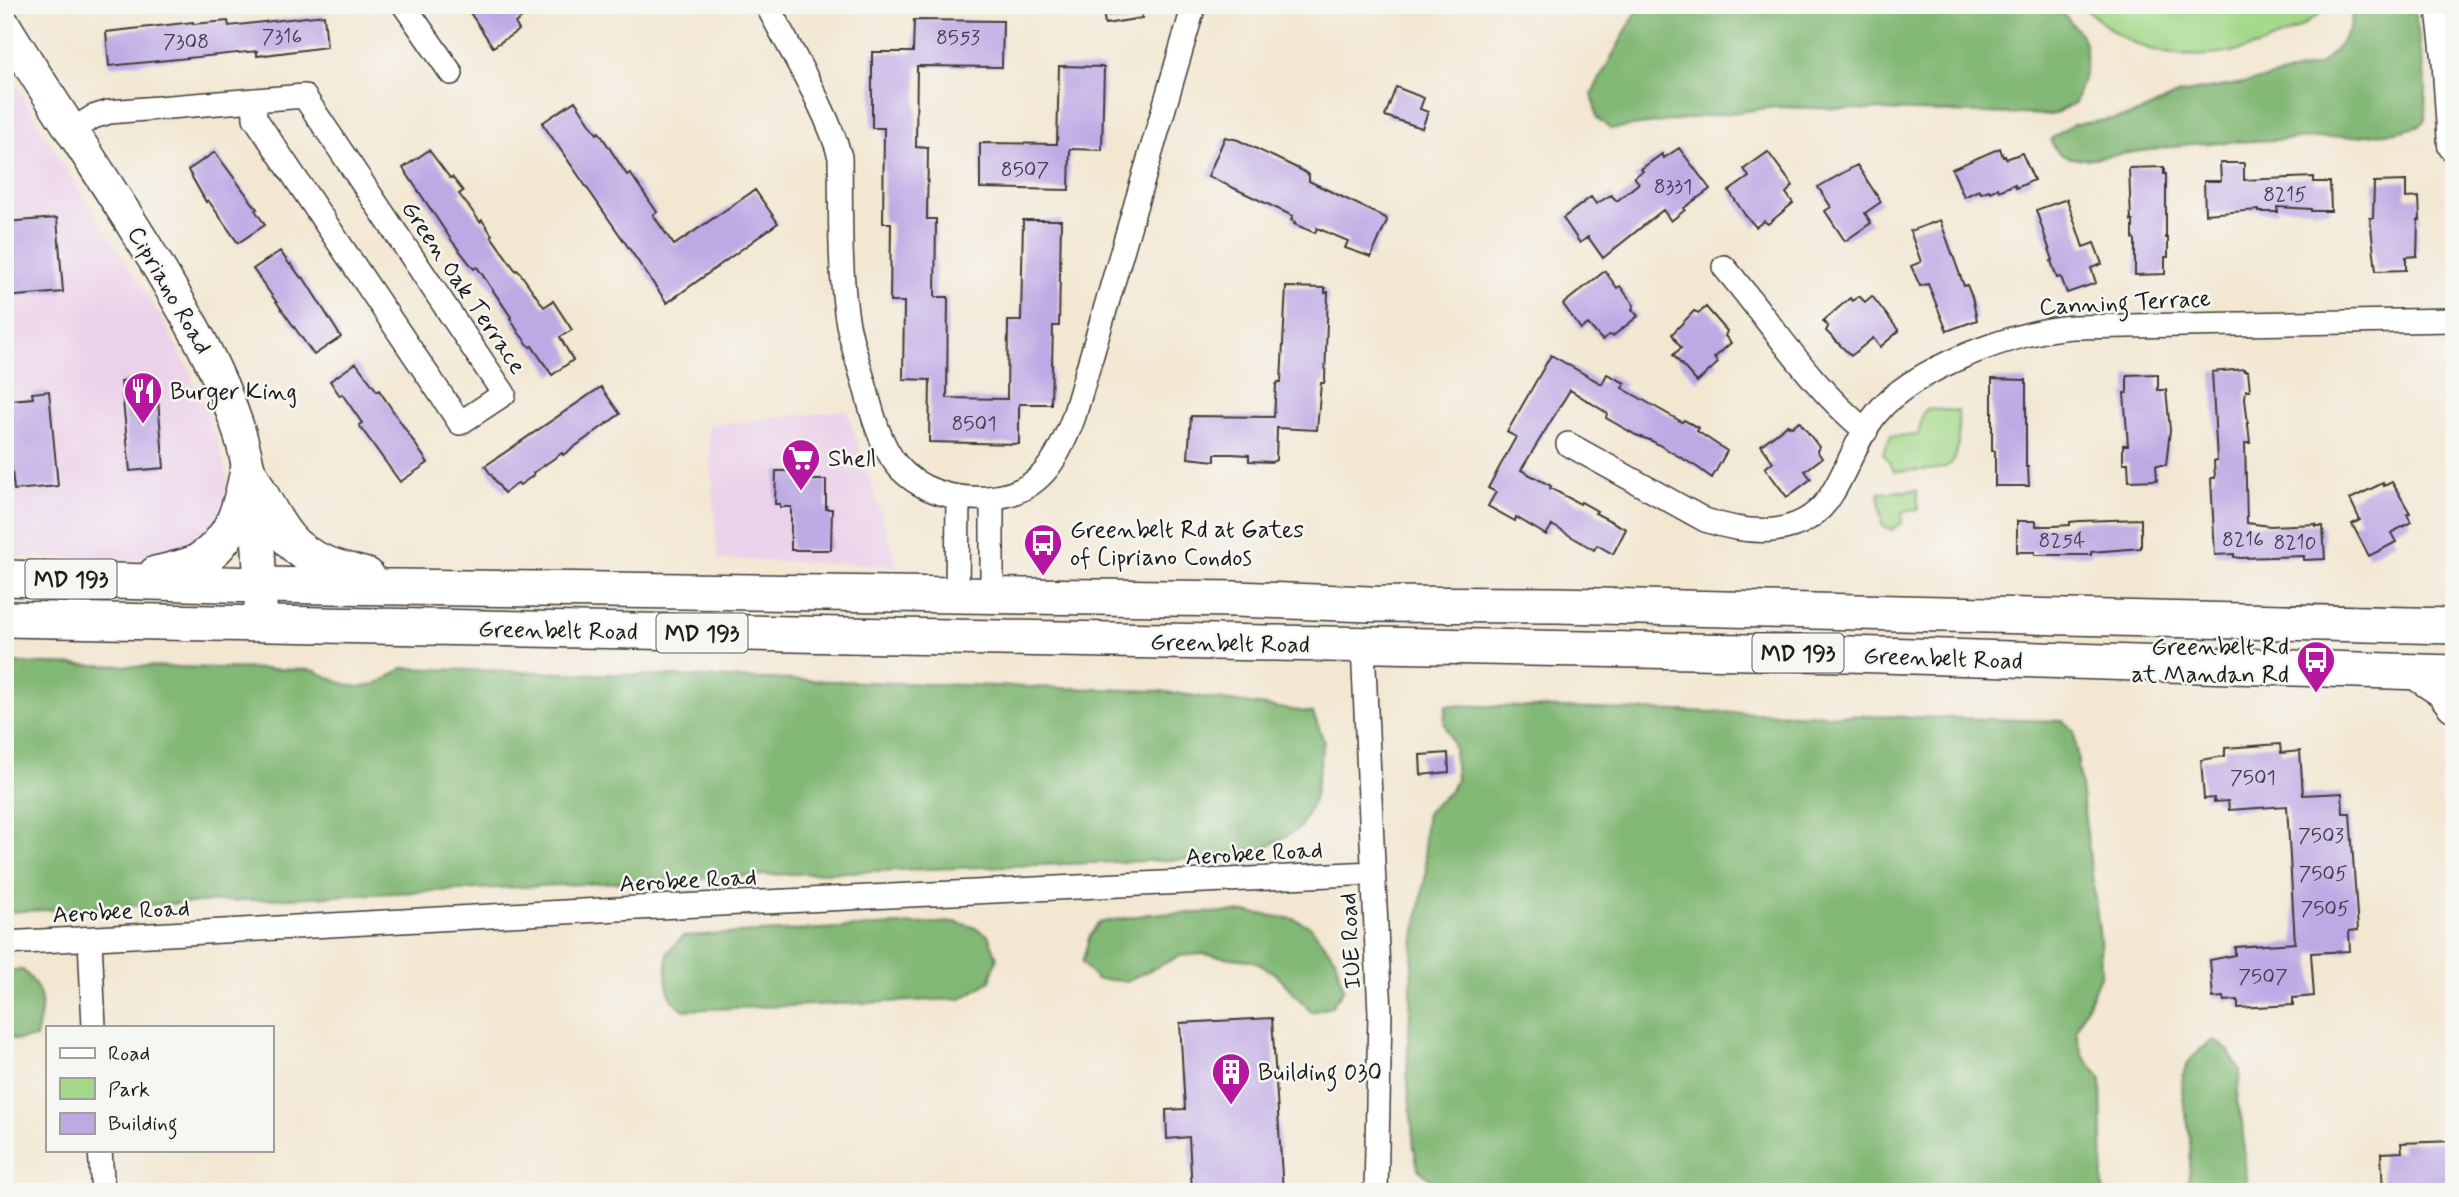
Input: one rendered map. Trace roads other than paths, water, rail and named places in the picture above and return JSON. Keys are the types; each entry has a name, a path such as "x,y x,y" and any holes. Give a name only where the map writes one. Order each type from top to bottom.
{"main road":[{"path":"136,581 197,562 222,541 238,515 248,471"},
{"path":"248,471 279,524 297,547 330,566 405,587"},
{"name":"Greenbelt Road","path":"5,578 260,585 1557,605 2454,626"},
{"name":"Greenbelt Road","path":"5,619 1835,654 2454,673"},
{"path":"2416,672 2443,690 2454,704"}],"street":[{"path":"404,5 451,74"},
{"path":"767,5 814,96 840,157 846,314 869,403 881,436 897,465 906,474 938,493 958,498 992,498 1009,494 1040,477 1063,447 1194,5"},
{"path":"2442,5 2454,145"},
{"name":"Cipriano Road","path":"5,26 111,189 211,358 238,426 248,471 260,561 261,624"},
{"name":"Green Oak Terrace","path":"71,131 93,117 109,112 254,100 304,96 504,394 460,423 255,118 254,100"},
{"path":"1724,267 1819,388 1841,411 1866,431"},
{"name":"Canning Terrace","path":"1567,443 1705,520 1728,528 1777,531 1798,524 1818,511 1832,495 1876,414 1890,399 1919,380 2010,338 2053,328 2454,320"},
{"path":"957,594 958,498"},
{"path":"992,498 992,595"},
{"name":"IUE Road","path":"1363,646 1380,1014 1376,1192"},
{"name":"Aerobee Road","path":"5,943 636,908 1373,873"},
{"path":"90,939 94,1026"},
{"path":"100,1152 103,1192"}],"place":[{"name":"Burger King","path":"143,425"},
{"name":"Shell","path":"801,492"},
{"name":"Greenbelt Rd at Gates of Cipriano Condos","path":"1043,577"},
{"name":"Greenbelt Rd at Mandan Rd","path":"2316,694"},
{"name":"Building 030","path":"1231,1106"}]}
